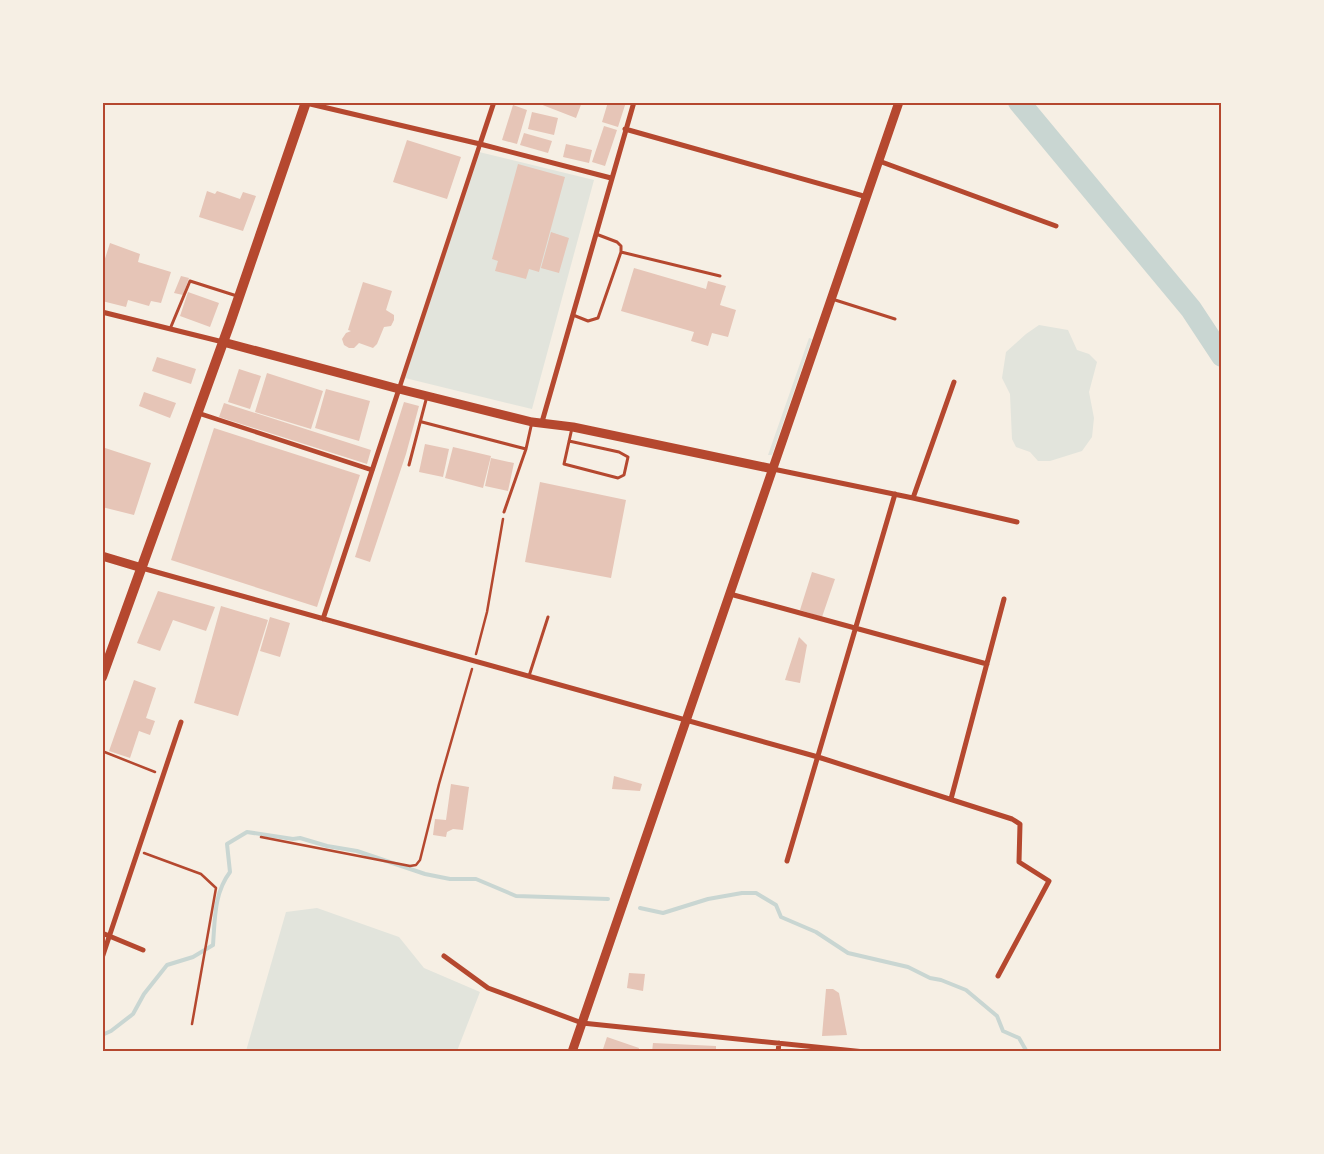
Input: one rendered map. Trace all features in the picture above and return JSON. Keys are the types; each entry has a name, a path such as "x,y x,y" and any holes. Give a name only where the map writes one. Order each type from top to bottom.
{"main road":[{"path":"102,678 198,413 306,103"}],"street":[{"path":"323,619 494,102"},
{"path":"537,422 572,315 634,102"},
{"path":"572,1052 899,102"},
{"path":"306,103 480,144 611,178"},
{"path":"625,129 866,197"},
{"path":"879,161 1056,226"},
{"path":"102,312 399,389 537,422 573,426 895,494 1017,522"},
{"path":"913,498 954,382"},
{"path":"198,413 372,470"},
{"path":"787,861 895,494"},
{"path":"102,556 818,758 951,798 1012,819 1020,824 1019,862 1050,881 998,976"},
{"path":"730,594 987,664"},
{"path":"951,798 1004,599"},
{"path":"102,958 181,722"},
{"path":"102,933 143,950"},
{"path":"444,956 488,988 582,1022 865,1052"},
{"path":"778,1052 779,1042"}],"lane":[{"path":"572,315 588,321 598,318 620,252 621,246 618,242 595,234"},
{"path":"620,252 720,276"},
{"path":"170,329 190,280 239,296"},
{"path":"832,299 895,319"},
{"path":"409,465 422,422 427,396"},
{"path":"422,422 526,449"},
{"path":"504,512 537,422"},
{"path":"569,441 619,452 628,457 624,475 618,478 564,464 569,441 573,426"},
{"path":"528,676 548,617"}],"path":[{"path":"261,837 402,865 416,865 420,860 487,612 504,512"},
{"path":"102,751 164,776"},
{"path":"138,850 201,874 216,888 192,1024"}],"shaded area":[{"path":"479,152 594,180 532,409 405,378"},
{"path":"1039,325 1068,330 1077,350 1089,354 1097,362 1089,392 1094,418 1092,437 1082,451 1050,461 1038,461 1030,452 1016,447 1012,439 1010,394 1002,378 1006,352"},
{"path":"809,338 812,339 772,455 768,455"},
{"path":"317,908 399,937 424,968 480,992 457,1051 246,1051 286,912"}],"building":[{"path":"541,102 582,102 576,118 540,104"},
{"path":"608,102 626,102 618,127 602,122"},
{"path":"513,105 527,110 517,144 502,140"},
{"path":"532,112 558,118 554,135 528,129"},
{"path":"604,126 617,130 605,166 592,162"},
{"path":"524,133 552,141 548,153 520,145"},
{"path":"407,140 461,157 447,199 393,182"},
{"path":"566,144 592,150 589,163 563,157"},
{"path":"518,164 565,177 539,272 529,269 526,279 495,271 498,261 492,259"},
{"path":"207,191 215,194 217,191 240,199 243,192 256,196 243,231 199,217"},
{"path":"551,232 569,238 559,273 541,268"},
{"path":"110,243 140,254 138,262 171,272 161,303 151,301 149,306 128,300 126,307 102,301 102,268"},
{"path":"634,268 706,289 708,281 726,286 720,305 736,310 728,337 712,333 708,346 691,341 694,332 621,311"},
{"path":"181,276 189,278 183,295 174,293"},
{"path":"363,282 392,291 386,310 394,315 394,320 391,326 384,327 377,344 373,348 359,343 354,348 349,348 344,345 342,339 346,333 351,331 348,330"},
{"path":"188,292 219,303 210,327 180,316"},
{"path":"157,357 196,369 191,384 152,371"},
{"path":"239,369 261,376 250,409 228,402"},
{"path":"267,373 323,391 311,429 255,412"},
{"path":"326,389 370,401 359,441 315,428"},
{"path":"144,392 176,403 170,418 139,406"},
{"path":"404,402 419,406 406,454 370,562 355,557"},
{"path":"224,403 371,450 367,464 219,417"},
{"path":"214,428 360,475 317,607 171,560"},
{"path":"425,444 449,449 443,477 419,472"},
{"path":"102,447 151,463 134,515 102,507"},
{"path":"453,447 491,456 483,488 445,478"},
{"path":"491,458 514,463 508,491 485,486"},
{"path":"540,482 626,500 611,578 525,562"},
{"path":"812,572 835,579 822,617 800,610"},
{"path":"158,591 215,607 206,631 173,620 160,651 137,643"},
{"path":"221,606 268,620 238,716 194,703"},
{"path":"270,617 290,623 280,657 260,651"},
{"path":"799,637 807,645 800,683 785,680"},
{"path":"134,680 156,688 146,718 155,721 150,735 139,731 130,758 109,751"},
{"path":"614,776 642,784 640,791 612,789"},
{"path":"451,784 469,787 463,830 453,829 447,832 446,837 433,835 435,819 446,820"},
{"path":"629,973 645,974 643,991 627,988"},
{"path":"826,989 833,989 839,993 847,1035 822,1036"},
{"path":"607,1037 639,1048 638,1052 602,1052"},
{"path":"653,1043 716,1046 716,1052 652,1052"}],"waterway":[{"path":"1019,102 1191,309 1222,356"},
{"path":"102,1035 111,1031 133,1014 144,994 167,965 193,957 213,945 218,897 230,872 227,844 247,832 293,839 300,838 327,846 357,851 425,874 450,879 476,879 516,896 608,899"},
{"path":"640,908 663,913 708,899 742,893 756,893 776,905 781,917 816,932 848,953 908,967 930,978 941,980 966,990 997,1016 1003,1031 1019,1038 1027,1052"}]}
